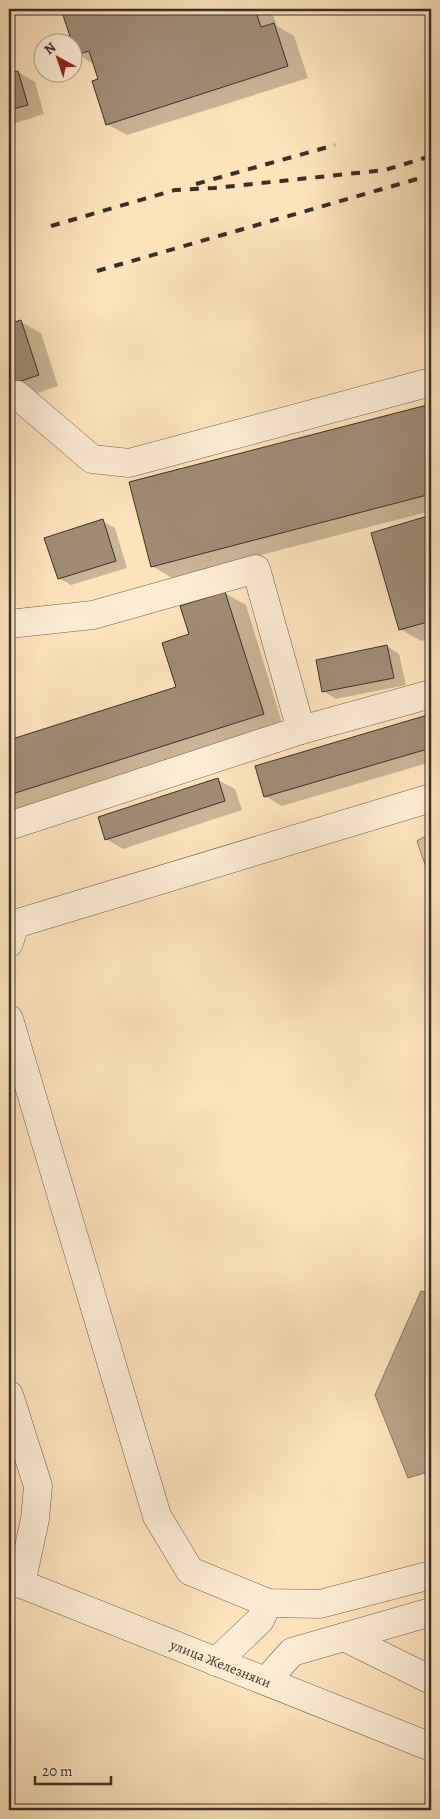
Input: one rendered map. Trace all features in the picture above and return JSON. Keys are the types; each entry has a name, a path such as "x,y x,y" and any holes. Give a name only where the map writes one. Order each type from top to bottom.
{"street":[{"path":"9,398 17,395 92,459 129,464 431,382"},
{"path":"9,624 93,614 256,569 301,730"},
{"path":"9,826 301,730 431,694"},
{"path":"9,944 15,924 431,798"},
{"path":"9,1019 157,1516 190,1571 268,1603 320,1604 431,1576"},
{"path":"9,1395 38,1486 35,1519 15,1582"},
{"name":"улица Железняки","path":"15,1582 431,1747"},
{"path":"216,1662 260,1620 268,1603"},
{"path":"266,1681 292,1652 431,1612"},
{"path":"344,1637 431,1680"}],"shaded area":[{"path":"431,833 431,882 417,841"},
{"path":"421,1291 431,1293 431,1471 408,1478 375,1395"}],"building":[{"path":"61,9 255,9 261,27 274,23 288,66 106,125 92,81 98,79 89,51 82,53 82,32 68,32"},
{"path":"18,71 28,105 9,110 9,73"},
{"path":"21,320 39,375 9,385 9,324"},
{"path":"431,404 431,494 151,567 129,482"},
{"path":"431,515 431,621 399,630 371,533"},
{"path":"103,519 116,561 58,579 44,538"},
{"path":"225,592 264,714 9,795 9,740 176,687 162,643 189,634 180,606"},
{"path":"387,645 394,678 322,692 316,660"},
{"path":"431,714 431,748 264,797 255,766"},
{"path":"218,778 225,801 105,840 98,817"}],"railway":[{"path":"196,184 335,145"},
{"path":"51,226 175,190 215,188 385,170 431,156"},
{"path":"97,271 431,175"}]}
